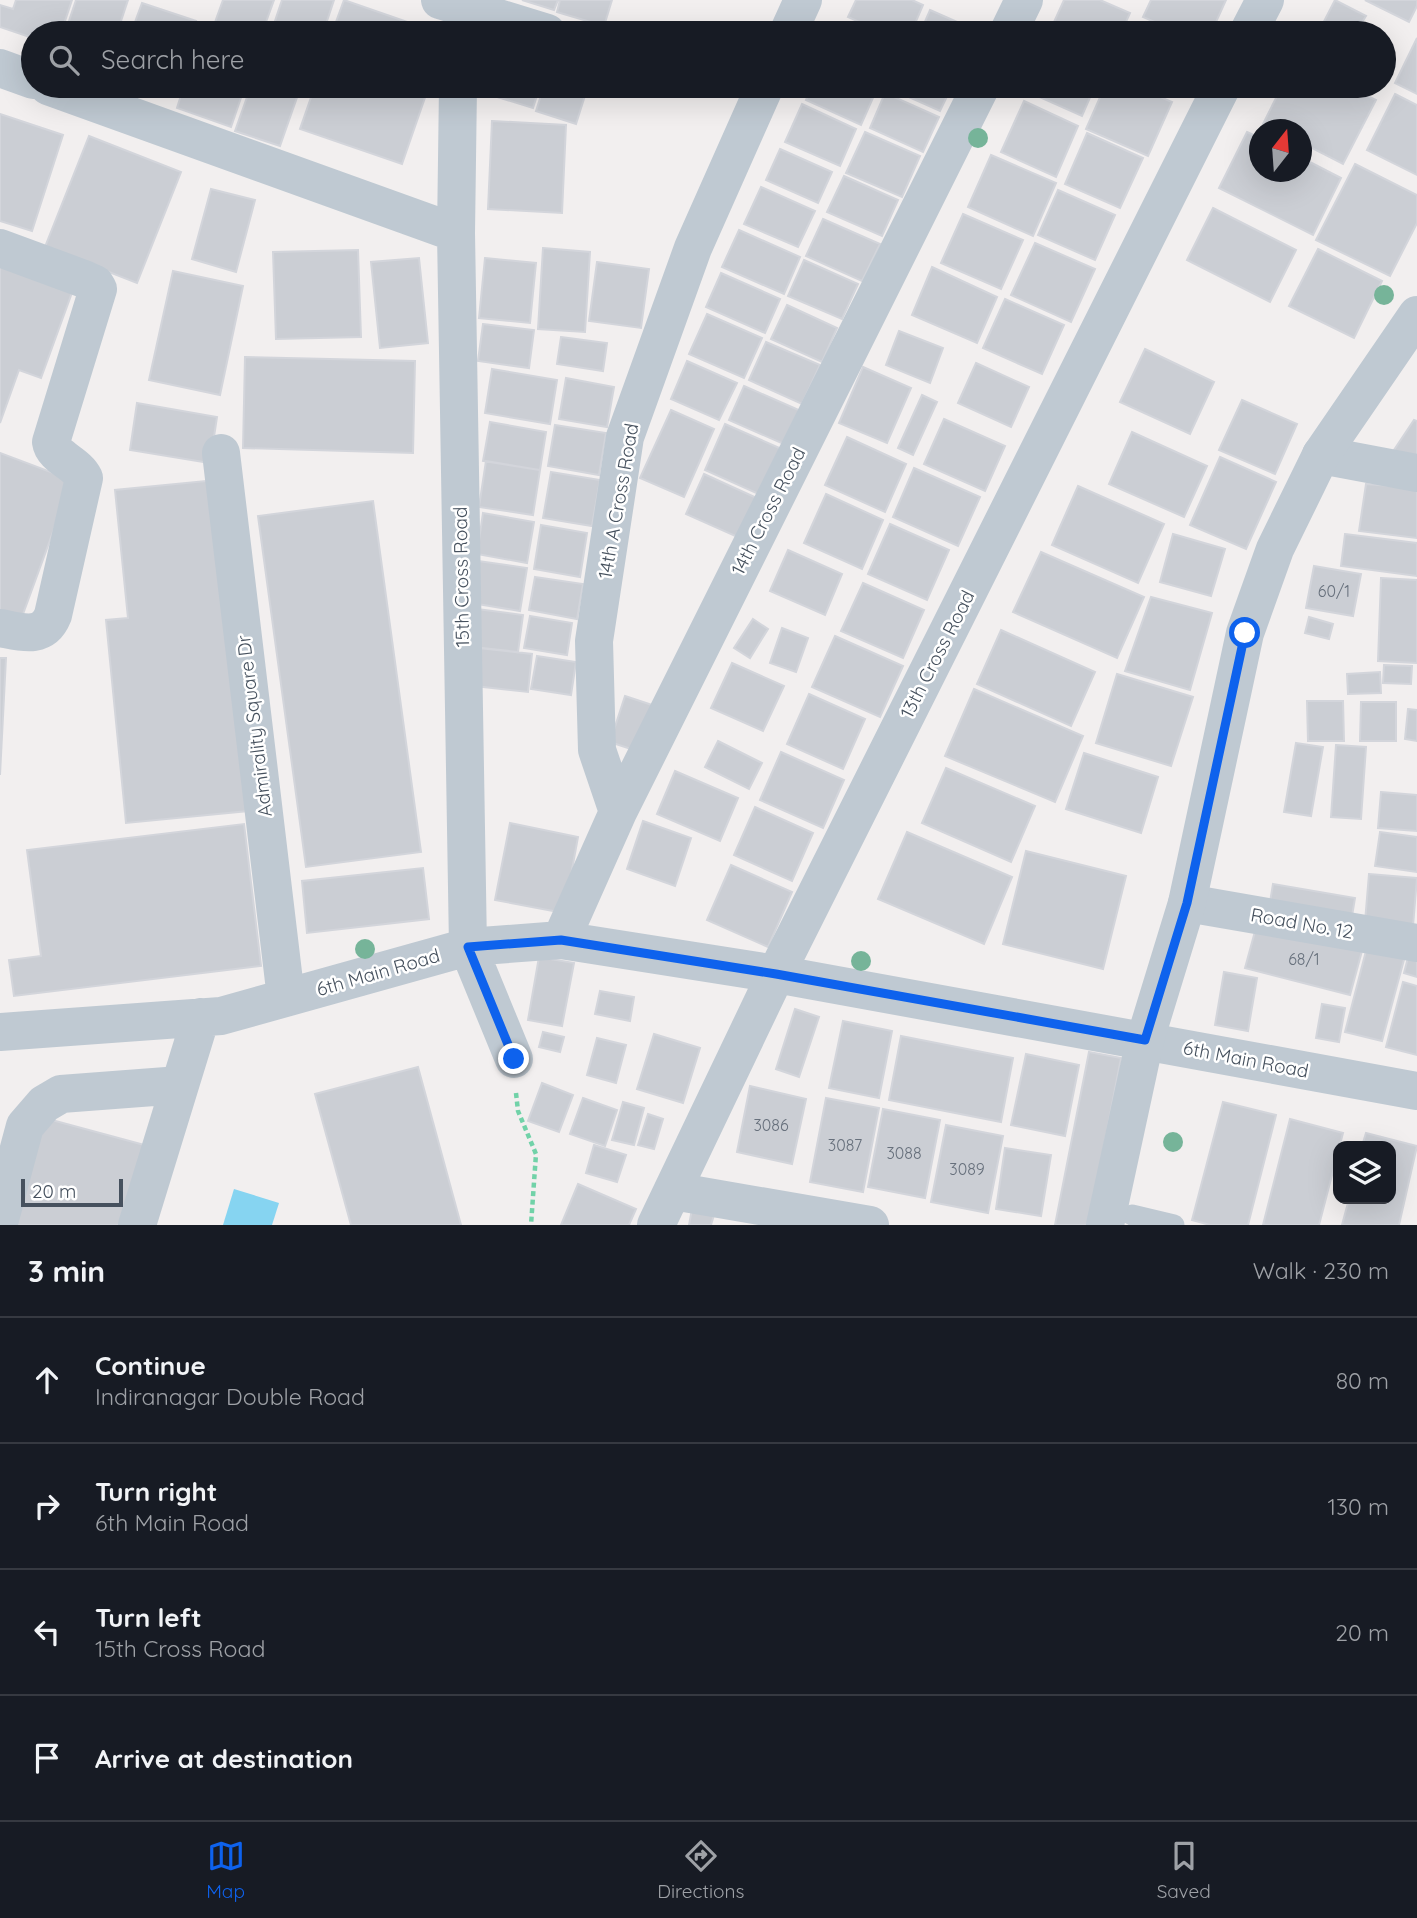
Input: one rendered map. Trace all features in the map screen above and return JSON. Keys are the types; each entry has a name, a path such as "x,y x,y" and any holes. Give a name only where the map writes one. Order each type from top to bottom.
{"street":[{"path":"793,21 803,0"},
{"path":"1014,21 1024,0"},
{"path":"1254,21 1265,0"},
{"path":"455,10 499,21"},
{"path":"0,68 21,76"},
{"path":"81,98 456,233"},
{"name":"15th Cross Road","path":"458,98 456,233 468,947 514,1059"},
{"name":"14th A Cross Road","path":"618,812 597,750 594,641 625,437 693,248 760,98"},
{"name":"14th Cross Road","path":"561,940 618,812 975,98"},
{"name":"13th Cross Road","path":"656,1225 776,974 1216,98"},
{"path":"0,248 84,279 95,284 98,289 51,442 53,449 80,471 83,478 53,615 45,628 34,634 0,628"},
{"path":"1122,1222 1245,633 1275,549 1321,456 1417,315"},
{"name":"Admirality Square Dr","path":"221,453 286,998"},
{"path":"1321,456 1417,473"},
{"name":"Road No. 12","path":"1187,903 1417,943"},
{"name":"6th Main Road","path":"0,1032 221,1016 468,947 561,940 776,974 1417,1091"},
{"path":"137,1225 201,1017"},
{"path":"0,1219 25,1126 44,1104 61,1094 180,1085"},
{"path":"673,1191 870,1225"}],"lane":[{"path":"1122,1222 1174,1225"}],"path":[{"path":"514,1059 517,1111 536,1154 531,1225"}],"water":[{"path":"234,1189 279,1203 272,1225 223,1225"}],"building":[{"path":"16,0 72,0 65,21 21,21 21,34 0,27 0,5 13,9"},
{"path":"76,0 128,0 121,21 69,21"},
{"path":"223,0 274,0 266,21 215,21"},
{"path":"282,0 334,0 327,21 275,21"},
{"path":"344,0 404,21 336,21"},
{"path":"522,0 558,0 554,10"},
{"path":"560,0 612,0 606,21 587,21 557,12"},
{"path":"856,0 912,0 923,5 916,21 857,21 848,17"},
{"path":"1064,0 1100,0 1130,13 1126,21 1054,21"},
{"path":"1151,0 1226,0 1216,21 1152,21 1143,17"},
{"path":"1335,0 1366,16 1363,21 1324,21"},
{"path":"1365,0 1417,0 1417,6 1409,22"},
{"path":"142,3 196,21 135,21"},
{"path":"930,10 955,21 925,21"},
{"path":"1417,38 1417,94 1396,84"},
{"path":"1396,94 1417,105 1417,175 1367,150"},
{"path":"180,98 241,98 231,127 177,108"},
{"path":"247,98 297,98 280,146 235,131"},
{"path":"311,98 425,98 402,164 300,129"},
{"path":"501,98 536,98 533,108"},
{"path":"540,98 584,98 576,124 536,111"},
{"path":"807,98 873,98 861,125 806,100"},
{"path":"883,98 896,98 939,117 923,152 870,128"},
{"path":"911,98 946,98 940,111"},
{"path":"1042,98 1090,98 1082,116"},
{"path":"1100,98 1163,98 1172,102 1148,156 1086,129"},
{"path":"1276,98 1376,100 1343,164 1312,148 1312,119 1266,119"},
{"path":"1024,101 1078,126 1056,177 1001,152"},
{"path":"802,104 856,129 840,166 785,142"},
{"path":"0,114 63,135 32,231 0,221"},
{"path":"492,121 566,125 562,213 488,209"},
{"path":"865,132 920,156 902,197 846,173"},
{"path":"1247,132 1249,182 1312,182 1312,163 1341,178 1313,235 1219,188"},
{"path":"1087,133 1143,158 1120,208 1065,184"},
{"path":"89,136 181,172 137,283 45,247"},
{"path":"780,149 832,172 818,203 766,180"},
{"path":"991,155 1056,183 1033,236 968,207"},
{"path":"1355,164 1417,195 1417,223 1390,276 1316,240"},
{"path":"844,176 898,200 882,236 827,212"},
{"path":"761,187 815,211 798,247 744,224"},
{"path":"211,189 255,200 236,272 192,259"},
{"path":"1058,190 1115,215 1095,260 1038,235"},
{"path":"1213,208 1296,250 1270,302 1187,260"},
{"path":"963,214 1023,240 1001,289 941,263"},
{"path":"823,219 880,244 862,281 806,256"},
{"path":"739,230 800,257 784,294 722,267"},
{"path":"1035,243 1095,269 1071,322 1011,295"},
{"path":"543,248 590,252 585,332 538,329"},
{"path":"1318,249 1382,281 1354,338 1289,306"},
{"path":"358,250 361,337 276,339 273,252"},
{"path":"419,258 428,343 380,348 371,262"},
{"path":"485,258 536,263 530,323 479,318"},
{"path":"0,260 74,287 41,378 19,370 0,423"},
{"path":"804,260 858,284 842,319 788,296"},
{"path":"597,262 649,269 641,328 589,321"},
{"path":"932,267 997,297 977,343 912,315"},
{"path":"173,271 243,286 220,395 149,380"},
{"path":"721,273 780,299 765,333 706,307"},
{"path":"1005,299 1064,325 1042,374 983,348"},
{"path":"787,305 837,328 822,362 771,339"},
{"path":"707,314 762,338 744,378 689,354"},
{"path":"483,324 534,330 529,368 478,361"},
{"path":"899,331 943,348 930,383 886,365"},
{"path":"561,337 607,343 603,371 557,364"},
{"path":"766,342 820,365 802,404 749,380"},
{"path":"1145,349 1214,382 1190,434 1120,402"},
{"path":"245,357 415,361 413,453 243,448"},
{"path":"687,361 737,383 719,420 671,399"},
{"path":"976,363 1029,387 1011,427 958,403"},
{"path":"863,367 911,388 887,443 839,423"},
{"path":"492,369 557,380 550,424 485,413"},
{"path":"566,378 614,387 607,427 559,419"},
{"path":"744,386 801,411 786,445 729,420"},
{"path":"922,395 937,402 913,455 898,448"},
{"path":"1242,400 1297,424 1275,474 1219,450"},
{"path":"137,403 217,417 210,463 130,450"},
{"path":"671,410 714,429 684,497 640,478"},
{"path":"944,419 1005,446 985,491 924,464"},
{"path":"1414,420 1417,421 1417,456 1392,453"},
{"path":"490,422 546,432 540,470 483,461"},
{"path":"725,424 784,450 763,496 705,470"},
{"path":"555,425 606,433 599,475 548,466"},
{"path":"1132,432 1207,466 1184,517 1109,484"},
{"path":"847,437 906,464 885,512 825,485"},
{"path":"0,453 72,480 19,625 0,618"},
{"path":"1220,457 1276,482 1246,549 1190,525"},
{"path":"486,461 540,470 533,515 479,507"},
{"path":"914,468 980,497 958,546 893,517"},
{"path":"551,472 600,480 592,526 543,518"},
{"path":"704,474 759,499 742,539 686,514"},
{"path":"216,480 248,811 126,823 106,620 128,618 115,490"},
{"path":"1366,484 1417,488 1417,538 1359,531"},
{"path":"1078,486 1164,524 1138,583 1052,545"},
{"path":"826,494 883,520 862,569 804,543"},
{"path":"373,501 421,852 306,867 258,516"},
{"path":"483,513 534,522 527,563 477,554"},
{"path":"890,524 949,550 927,600 868,574"},
{"path":"541,525 587,533 580,577 534,569"},
{"path":"1173,534 1225,549 1211,596 1160,582"},
{"path":"1345,534 1417,543 1417,576 1341,566"},
{"path":"788,550 842,574 825,615 770,591"},
{"path":"1041,552 1144,597 1117,658 1013,612"},
{"path":"478,561 527,568 520,611 471,603"},
{"path":"1314,566 1361,574 1353,616 1306,608"},
{"path":"535,577 583,584 577,619 529,610"},
{"path":"1381,578 1417,580 1417,663 1378,661"},
{"path":"863,583 924,610 903,658 841,631"},
{"path":"1151,597 1212,613 1190,690 1125,671"},
{"path":"477,609 523,615 518,652 473,647"},
{"path":"530,616 572,623 567,655 524,648"},
{"path":"1309,617 1333,624 1329,639 1305,633"},
{"path":"753,619 768,629 750,658 734,648"},
{"path":"782,628 808,638 796,672 770,663"},
{"path":"1001,630 1095,672 1071,726 977,684"},
{"path":"835,636 903,666 880,717 812,687"},
{"path":"479,648 532,654 528,692 475,686"},
{"path":"537,656 576,662 571,695 531,689"},
{"path":"0,658 6,658 0,775"},
{"path":"732,663 784,686 763,731 711,708"},
{"path":"1384,665 1412,666 1411,684 1383,683"},
{"path":"1380,672 1381,693 1348,694 1347,674"},
{"path":"1117,674 1193,697 1171,766 1096,743"},
{"path":"974,689 1083,736 1055,802 945,756"},
{"path":"809,694 865,719 843,769 787,744"},
{"path":"625,696 655,706 640,752 610,742"},
{"path":"1307,701 1343,701 1344,741 1308,741"},
{"path":"1361,702 1396,702 1396,741 1360,741"},
{"path":"1408,709 1417,710 1417,741 1405,739"},
{"path":"718,741 762,763 749,789 705,767"},
{"path":"1296,743 1323,747 1311,816 1284,812"},
{"path":"1336,745 1366,747 1361,819 1331,817"},
{"path":"781,752 844,780 823,828 760,800"},
{"path":"1084,753 1158,777 1141,833 1066,809"},
{"path":"946,768 1035,806 1011,862 922,823"},
{"path":"675,771 738,798 720,841 657,814"},
{"path":"1381,792 1417,795 1417,831 1378,828"},
{"path":"755,807 813,833 792,881 734,855"},
{"path":"643,821 691,838 675,886 627,869"},
{"path":"510,823 578,837 564,913 495,900"},
{"path":"244,824 261,966 14,996 9,960 41,956 27,850"},
{"path":"907,832 1012,877 984,944 878,899"},
{"path":"1380,832 1417,837 1417,872 1375,866"},
{"path":"1026,851 1126,876 1103,969 1003,944"},
{"path":"731,865 792,892 768,947 707,920"},
{"path":"423,868 429,919 307,933 302,881"},
{"path":"1369,874 1417,878 1413,926 1365,922"},
{"path":"1273,884 1355,898 1350,928 1268,914"},
{"path":"1257,924 1362,951 1350,995 1245,968"},
{"path":"1411,946 1417,947 1417,977 1404,973"},
{"path":"1367,947 1405,956 1382,1041 1345,1032"},
{"path":"539,957 574,963 562,1026 528,1020"},
{"path":"1224,972 1257,978 1248,1031 1215,1025"},
{"path":"1403,982 1417,986 1417,1055 1386,1047"},
{"path":"600,991 634,997 630,1021 595,1014"},
{"path":"1322,1004 1345,1008 1339,1042 1316,1038"},
{"path":"795,1009 819,1017 799,1077 776,1069"},
{"path":"843,1021 892,1031 879,1098 829,1088"},
{"path":"543,1032 564,1037 560,1052 539,1047"},
{"path":"654,1034 700,1048 683,1103 637,1089"},
{"path":"901,1036 1013,1058 1001,1122 889,1100"},
{"path":"597,1038 626,1045 616,1083 587,1075"},
{"path":"1089,1052 1121,1058 1089,1225 1055,1225"},
{"path":"1026,1054 1079,1065 1065,1136 1011,1125"},
{"path":"418,1067 461,1225 351,1225 315,1094"},
{"path":"542,1083 573,1095 559,1132 528,1121"},
{"path":"750,1086 806,1099 792,1164 737,1152"},
{"path":"583,1098 617,1110 605,1146 570,1134"},
{"path":"826,1098 879,1108 863,1192 810,1182"},
{"path":"623,1102 644,1108 634,1145 612,1140"},
{"path":"1223,1102 1276,1115 1248,1225 1210,1225 1192,1220"},
{"path":"883,1109 940,1120 925,1198 868,1187"},
{"path":"648,1114 663,1119 654,1149 638,1145"},
{"path":"37,1116 148,1146 127,1225 8,1225"},
{"path":"1290,1119 1343,1133 1341,1141 1333,1141 1333,1171 1319,1225 1263,1225"},
{"path":"946,1125 1003,1136 988,1213 931,1202"},
{"path":"1366,1133 1417,1146 1399,1225 1342,1225 1348,1204 1396,1204 1396,1141 1364,1141"},
{"path":"594,1145 626,1155 617,1182 586,1173"},
{"path":"1005,1148 1051,1155 1041,1216 996,1209"},
{"path":"578,1184 636,1209 629,1225 561,1225"},
{"path":"692,1209 714,1215 711,1225 689,1225"}],"route":[{"path":"514,1059 468,947 561,940 776,974 1145,1040 1187,903 1245,633"}]}
